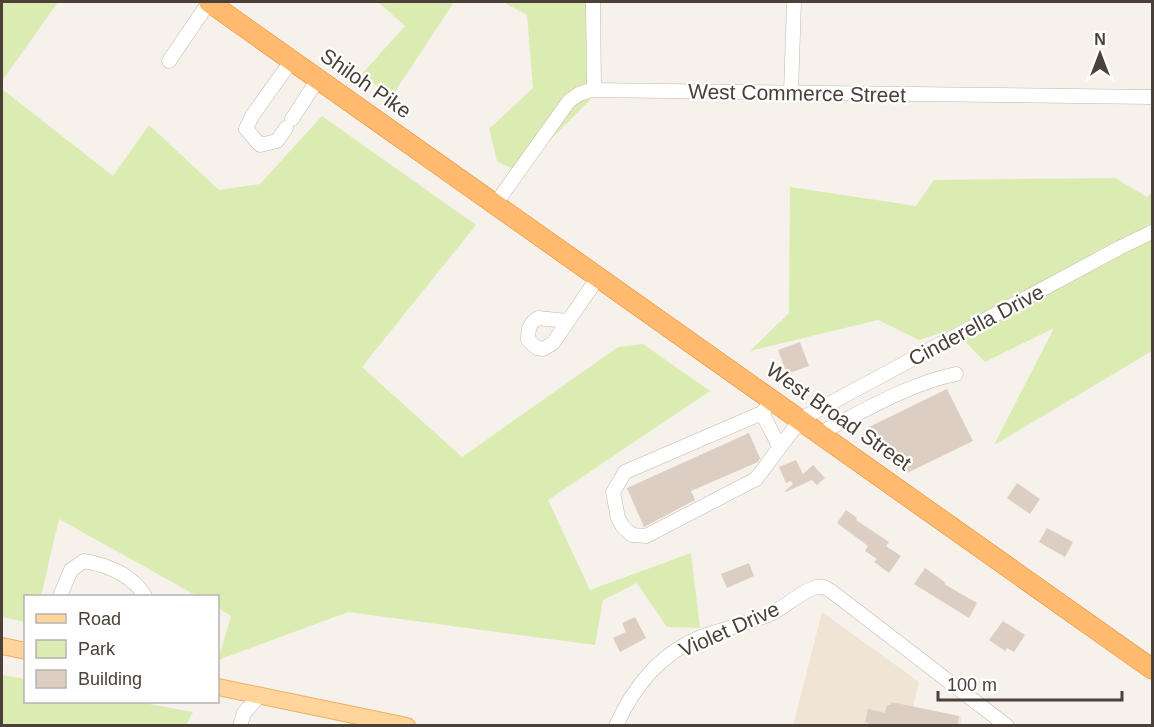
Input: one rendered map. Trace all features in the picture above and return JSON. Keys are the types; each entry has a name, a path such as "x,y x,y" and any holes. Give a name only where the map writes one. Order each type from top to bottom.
{"highway":[{"name":"Shiloh Pike","path":"209,2 496,204"},
{"name":"West Broad Street","path":"496,204 599,276 767,406 801,419 1152,669"}],"main road":[{"path":"2,646 24,651"},
{"path":"219,687 407,726"}],"street":[{"path":"169,61 209,2"},
{"path":"592,2 594,90"},
{"path":"791,92 794,2"},
{"path":"292,60 252,116 246,129 260,145 277,141 318,79"},
{"name":"West Commerce Street","path":"496,204 569,101 579,94 594,90 1152,97"},
{"name":"Cinderella Drive","path":"801,419 1152,232"},
{"path":"567,321 599,276"},
{"path":"820,433 911,388 936,378 956,374"},
{"path":"779,447 767,406 625,472 613,492 618,519 623,527 633,535 646,536 756,479 801,419"},
{"path":"61,595 71,570 76,564 84,561 95,562 122,573 143,595"},
{"name":"Violet Drive","path":"616,726 624,709 646,677 658,664 685,645 771,614 816,587 824,587 831,591 1007,726"},
{"path":"240,726 244,713 260,696"}],"shaded area":[{"path":"822,612 919,682 913,707 962,717 960,726 793,726"}],"green space":[{"path":"2,2 58,2 2,81"},
{"path":"378,2 454,2 392,96 361,75 405,26"},
{"path":"503,2 598,2 597,93 518,172 497,161 489,129 533,88 527,15"},
{"path":"2,89 113,176 149,125 219,190 260,184 322,116 476,225 362,367 462,457 618,347 643,344 710,391 548,500 590,590 691,553 700,628 667,627 637,583 603,600 595,645 348,612 219,660 231,616 219,609 219,595 195,595 59,519 41,595 24,595 24,622 2,617"},
{"path":"1115,178 1147,197 1152,193 1152,351 994,445 1054,328 985,362 953,329 919,340 878,320 750,351 789,313 790,187 916,206 934,180"},
{"path":"2,675 24,679 24,703 144,703 193,712 186,725 2,725"}],"building":[{"path":"800,342 809,366 787,374 778,350"},
{"path":"947,389 973,441 907,473 896,451 884,457 869,427"},
{"path":"749,433 760,458 758,462 691,491 695,500 644,527 627,488"},
{"path":"796,460 803,474 813,465 825,478 817,485 812,480 786,492 793,484 791,481 786,483 779,467"},
{"path":"1017,483 1040,499 1030,514 1007,498"},
{"path":"846,510 857,518 856,520 889,542 886,546 901,556 889,573 874,562 877,559 865,551 868,546 837,523"},
{"path":"1047,528 1073,542 1065,557 1039,542"},
{"path":"749,563 754,576 727,588 721,574"},
{"path":"925,568 946,583 944,584 977,603 969,618 914,584"},
{"path":"635,617 646,638 620,652 613,638 626,632 622,623"},
{"path":"1003,621 1025,635 1014,652 1007,648 1005,651 989,640"},
{"path":"891,702 959,716 957,726 867,726 868,723 865,722 868,709 885,713 887,705 891,705"}]}
